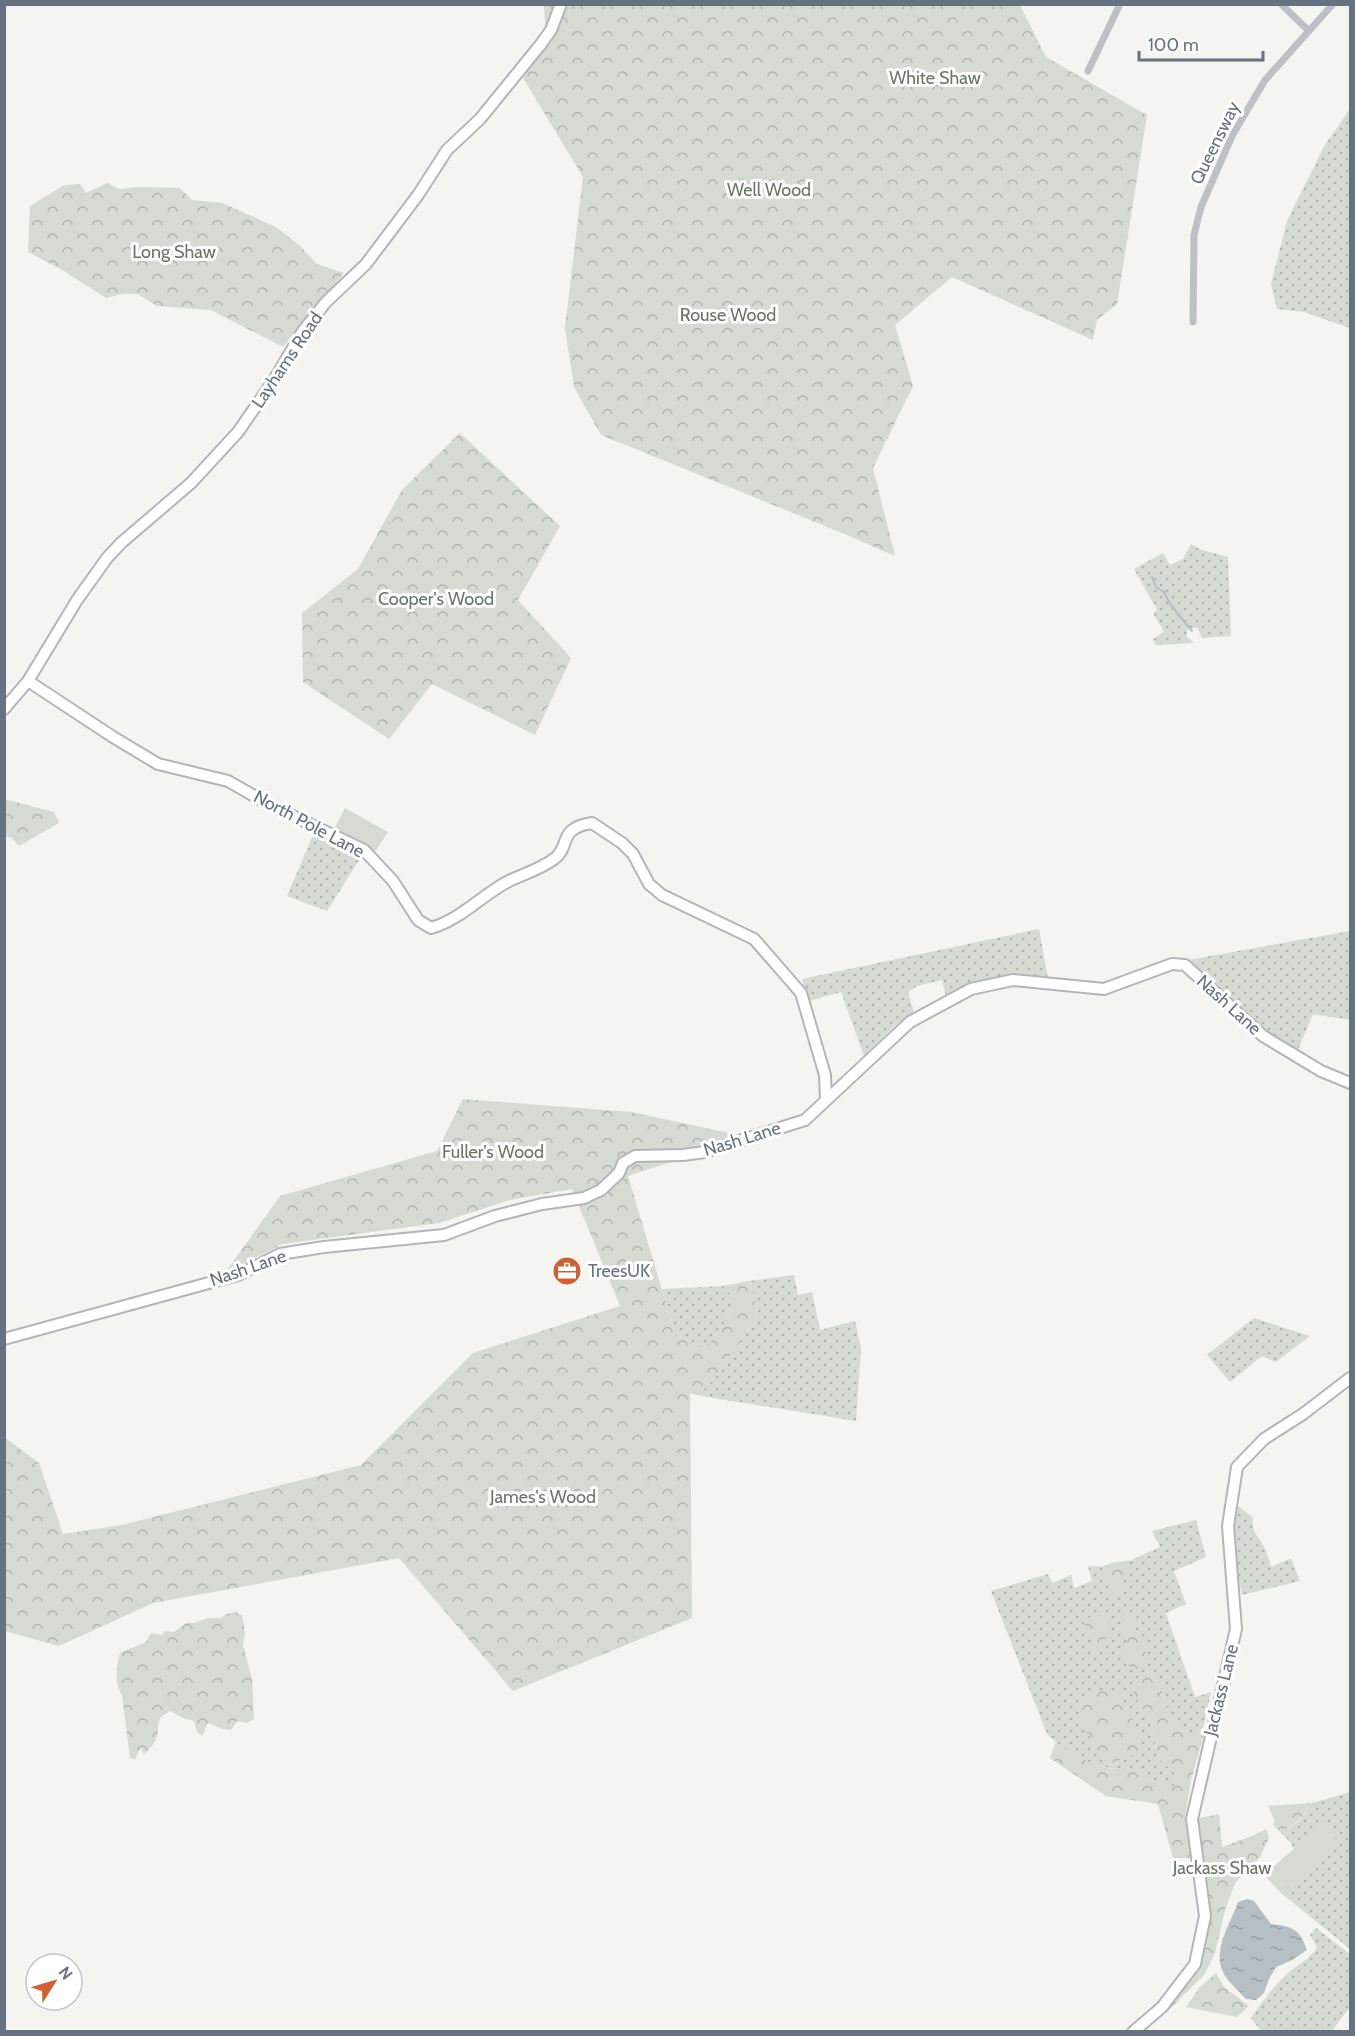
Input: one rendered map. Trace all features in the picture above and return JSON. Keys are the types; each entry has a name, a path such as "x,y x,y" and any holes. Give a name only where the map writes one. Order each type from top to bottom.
{"street":[{"name":"Layhams Road","path":"4,709 28,681 77,600 107,558 185,489 238,432 274,381 303,331 326,302 366,264 418,195 447,150 485,113 541,44 561,4"},
{"path":"1088,71 1120,4"},
{"path":"1281,4 1309,31"},
{"name":"Queensway","path":"1193,322 1194,235 1201,207 1232,136 1265,80 1333,4"},
{"name":"North Pole Lane","path":"28,681 112,737 158,764 228,781 270,806 364,850 393,881 418,920 431,928 444,925 507,882 533,872 556,858 572,830 581,825 592,824 622,843 633,854 649,884 662,895 754,939 801,993 825,1075 826,1101"},
{"name":"Nash Lane","path":"4,1339 238,1275 280,1254 324,1247 444,1235 495,1216 542,1204 584,1198 601,1190 619,1173 624,1163 635,1156 705,1152 805,1120 909,1022 971,989 1013,980 1104,989 1172,964 1185,965 1263,1036 1321,1071 1350,1083"},
{"path":"825,1075 848,1080"},
{"name":"Jackass Lane","path":"1133,2031 1162,2007 1195,1964 1205,1916 1192,1820 1236,1629 1228,1527 1237,1467 1264,1439 1303,1414 1350,1378"}],"green space":[{"name":"Well Wood","path":"544,5 1020,5 1046,57 1147,115 1117,304 1097,320 1093,340 952,277 895,325 913,386 873,468 895,556 601,435 574,387 565,328 583,177 523,78 546,37"},
{"path":"1350,109 1350,328 1304,312 1277,309 1271,284 1287,221 1326,143"},
{"name":"Long Shaw","path":"107,183 119,189 180,188 192,200 222,203 276,227 299,245 317,264 344,273 283,347 211,310 157,306 137,294 122,294 106,298 64,271 28,252 30,206 64,185 80,184 86,193"},
{"name":"Cooper's Wood","path":"460,433 560,526 518,600 571,658 535,735 432,684 389,739 303,682 302,613 358,569 402,490"},
{"path":"1191,544 1202,550 1228,557 1231,636 1202,638 1197,627 1187,630 1187,637 1194,643 1156,645 1153,639 1164,632 1153,613 1157,610 1134,569 1163,553 1170,565 1183,559"},
{"path":"4,799 54,812 59,823 19,846 12,838 5,836"},
{"path":"345,808 388,832 373,855 332,833"},
{"path":"313,835 361,857 327,911 287,896"},
{"path":"1039,929 1048,979 1007,977 985,981 946,997 942,980 917,986 908,992 914,1012 894,1026 864,1056 841,992 809,1001 802,979"},
{"path":"1350,931 1350,1020 1313,1014 1298,1050 1264,1030 1188,960"},
{"name":"James's Wood","path":"463,1099 631,1112 748,1137 628,1176 676,1337 686,1338 703,1349 709,1344 722,1326 735,1299 723,1286 749,1281 758,1308 756,1320 702,1391 701,1396 690,1393 692,1618 513,1691 399,1558 153,1603 59,1646 5,1631 4,1437 39,1463 63,1534 122,1525 361,1465 473,1353 620,1306 572,1189 510,1200 439,1223 282,1244 225,1273 280,1196 437,1151"},
{"path":"794,1275 798,1295 812,1292 820,1330 855,1321 861,1348 856,1421 701,1396 702,1391 756,1320 758,1308 749,1281"},
{"path":"723,1286 735,1299 722,1326 709,1344 703,1349 686,1338 676,1337 662,1289"},
{"path":"1254,1318 1310,1336 1276,1362 1262,1356 1230,1382 1207,1355"},
{"path":"1237,1505 1253,1518 1254,1530 1265,1549 1271,1567 1291,1558 1300,1581 1242,1595 1231,1533"},
{"path":"1196,1520 1206,1557 1174,1571 1186,1604 1166,1613 1195,1697 1211,1692 1203,1729 1187,1735 1169,1714 1161,1688 1152,1674 1133,1694 1150,1719 1159,1759 1176,1774 1174,1787 1145,1778 1135,1768 1110,1768 1088,1762 1067,1750 1047,1734 991,1591 1048,1574 1052,1583 1071,1575 1074,1588 1092,1581 1088,1566 1116,1567 1160,1547 1152,1531"},
{"path":"1129,1561 1121,1587 1113,1595 1102,1575 1103,1566"},
{"path":"235,1612 242,1615 245,1633 243,1645 252,1679 254,1719 247,1723 237,1721 231,1730 208,1723 202,1736 197,1732 194,1721 170,1711 159,1721 158,1734 151,1747 144,1755 141,1747 135,1759 130,1758 122,1695 117,1680 120,1653 146,1642 151,1633 161,1635 167,1631 174,1632 186,1623 195,1623 207,1618 221,1618"},
{"path":"1097,1615 1112,1619 1109,1637 1103,1640 1101,1649 1093,1651 1089,1631 1084,1623 1087,1618"},
{"path":"1119,1616 1136,1616 1140,1624 1134,1630 1134,1634 1137,1632 1145,1639 1145,1655 1140,1670 1129,1666 1123,1660 1127,1641"},
{"path":"1139,1674 1152,1674 1161,1688 1169,1714 1187,1735 1203,1729 1204,1735 1191,1780 1185,1817 1193,1858 1173,1858 1158,1804 1106,1796 1050,1758 1056,1742 1093,1764 1112,1769 1135,1768 1145,1778 1174,1787 1176,1774 1159,1759 1150,1719 1133,1694"},
{"path":"1090,1690 1119,1693 1142,1738 1140,1750 1126,1759 1108,1762 1100,1757 1080,1719 1082,1700"},
{"path":"1350,1792 1350,1949 1281,1893 1337,1841 1322,1824 1294,1849 1281,1833 1299,1821 1312,1803"},
{"path":"1312,1803 1299,1820 1281,1833 1273,1824 1275,1821 1268,1806"},
{"name":"Jackass Shaw","path":"1219,1814 1222,1847 1266,1829 1269,1838 1260,1857 1235,1883 1225,1910 1215,1953 1205,1974 1166,2013 1168,2005 1198,1965 1205,1943 1208,1907 1195,1819"},
{"path":"1322,1824 1338,1842 1281,1893 1264,1875"},
{"path":"1316,1928 1350,1954 1350,2007 1332,2031 1261,2031 1251,2018 1278,1983 1317,1947 1310,1935"},
{"path":"1216,1973 1223,1986 1249,2006 1237,2017 1186,2007 1200,1987"}],"water":[{"path":"1247,1899 1254,1901 1271,1924 1295,1930 1302,1938 1307,1950 1276,1967 1264,1993 1256,2000 1246,1999 1229,1981 1224,1974 1220,1956 1224,1938 1238,1902"}],"waterway":[{"path":"1152,577 1156,587 1164,592 1170,604 1192,631"}],"place":[{"name":"TreesUK","path":"567,1271"}],"park label":[{"name":"White Shaw","path":"935,78"},
{"name":"Rouse Wood","path":"728,315"},
{"name":"Fuller's Wood","path":"493,1152"}]}
